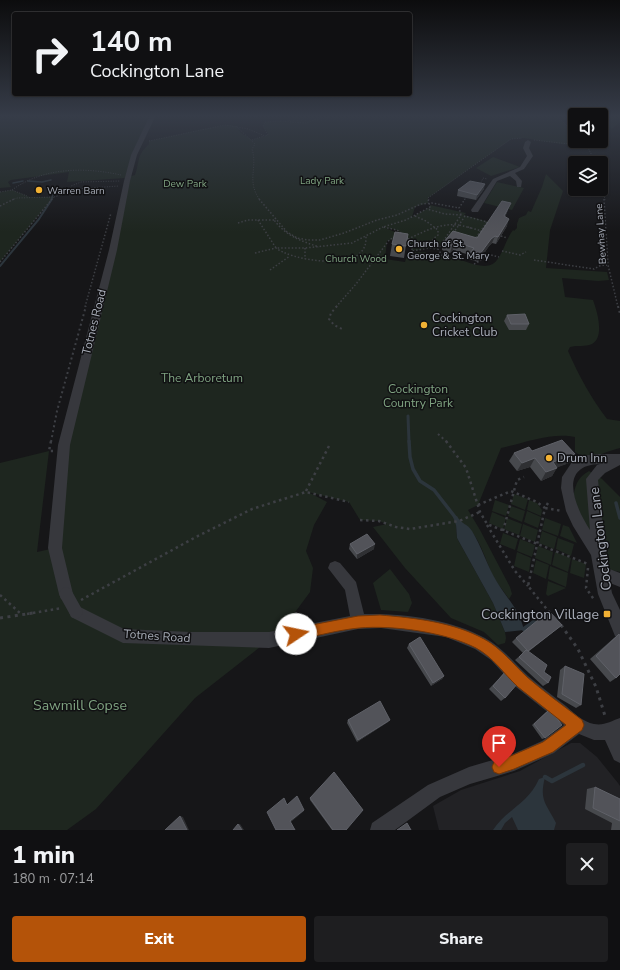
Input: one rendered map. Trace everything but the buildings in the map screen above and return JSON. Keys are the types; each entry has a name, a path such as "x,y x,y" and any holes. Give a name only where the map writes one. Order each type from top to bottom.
{"street":[{"name":"Totnes Road","path":"136,154 128,179 113,250 63,452 55,548 71,604 122,636 269,640 358,622 380,621 446,630 480,643 496,655 522,681 577,725"},
{"path":"475,210 495,180 524,166 530,156 529,154"},
{"path":"514,171 526,174"},
{"path":"514,171 520,181 519,186"},
{"path":"598,554 579,525 571,509 567,488 569,473 577,464 586,460 620,459"},
{"name":"Cockington Lane","path":"620,459 601,469 592,479 598,554 605,594 620,631"},
{"path":"335,568 351,587 358,622"},
{"path":"602,573 620,580"},
{"path":"379,830 434,791 469,776 514,762 548,747 577,725 594,732 615,729 620,754"}],"path":[{"path":"253,154 252,179 254,190 275,219 288,232 301,238 329,238 340,235 378,220 397,215 420,204 428,203 459,208"},
{"path":"256,253 276,248 305,248 352,243 383,227 406,220 427,209 430,207 428,198 490,154"},
{"path":"0,192 12,190 27,180 65,170 90,169 128,179"},
{"path":"68,193 71,186 80,182 128,179"},
{"path":"0,206 17,198 54,197 68,193 75,189 119,185 117,192"},
{"path":"12,190 30,197"},
{"path":"461,215 459,208 462,202 470,194"},
{"name":"Bewhay Lane","path":"604,196 608,265 620,314"},
{"path":"0,262 54,197"},
{"path":"427,209 445,214 461,215"},
{"path":"63,452 49,451 57,411 111,212"},
{"path":"438,249 446,241 453,224 461,215"},
{"path":"414,216 438,230 438,235 433,239 431,246 438,249 443,257"},
{"path":"458,236 452,234 466,216 487,222 474,241"},
{"path":"238,223 248,220 275,219"},
{"path":"275,219 283,232 296,239 320,247"},
{"path":"258,220 280,253 304,259 337,261 348,260 362,252 366,243 366,236"},
{"path":"438,249 429,248 412,251 412,244 402,240 408,239 431,228 453,224 484,231"},
{"path":"383,227 397,230 408,239"},
{"path":"402,238 406,236"},
{"path":"501,236 507,238"},
{"path":"344,330 334,325 329,319 331,312 356,284 390,239 396,238"},
{"path":"304,259 305,248"},
{"path":"502,252 520,255 526,252"},
{"path":"474,264 480,261 487,254 499,257"},
{"path":"270,270 290,256"},
{"path":"534,260 594,269 599,266 608,265"},
{"path":"438,434 445,440 466,468 480,512 515,571 554,617"},
{"path":"306,492 328,446"},
{"path":"503,531 517,480 524,477"},
{"path":"478,505 511,491 537,502 545,508"},
{"path":"0,618 71,604 101,590 196,537 252,510 306,492 349,502"},
{"path":"528,586 536,544 545,508 548,503"},
{"path":"360,520 379,521 396,527 410,529 459,521 480,512"},
{"path":"487,524 588,564 586,588 596,603"},
{"path":"0,596 20,614"},
{"path":"559,623 578,649 615,729"}],"shaded area":[{"path":"457,516 460,521 472,531 479,543 493,576 516,610 524,630 505,632 493,603 457,538 456,525 453,517"},
{"path":"571,743 580,743 597,757 620,786 620,830 439,830 433,806 461,790 520,771"},
{"path":"545,777 543,797 544,802 556,823 554,830 518,830 512,817 505,823 501,830 493,830 505,816 524,800 539,779"}],"green space":[{"path":"0,154 132,154 125,178 67,182 69,172 11,180 8,182 11,187 0,188"},
{"path":"141,154 490,154 428,198 428,203 415,207 412,217 430,207 430,205 466,213 464,215 490,222 476,243 449,235 438,249 429,248 412,251 412,244 402,240 408,238 397,230 386,228 397,233 400,237 387,241 385,259 405,262 408,252 426,252 430,255 429,261 447,257 456,258 481,266 487,266 493,264 497,260 513,230 514,231 517,228 519,218 526,215 528,211 531,212 546,174 563,191 550,230 546,268 607,272 609,280 598,281 562,278 565,297 593,300 595,305 599,324 596,341 589,345 570,347 568,351 576,369 607,419 620,421 620,448 597,455 580,455 575,452 575,437 557,436 501,448 478,505 468,510 510,587 512,594 509,599 495,579 472,532 467,526 460,522 456,525 457,538 493,603 505,632 505,643 498,645 484,632 451,618 405,568 373,527 387,524 379,521 360,520 349,502 308,492 327,502 314,525 306,551 313,568 310,592 296,611 269,640 195,698 96,809 67,830 0,830 0,463 49,451 37,552 55,548 64,445 128,177 135,175"},
{"path":"493,157 520,167 491,176 476,168"},
{"path":"497,182 524,188 512,210 484,203"},
{"path":"12,190 30,197 54,197 0,262 0,192"},
{"path":"589,471 602,479 620,497 620,572 606,569 577,508 574,493 576,486 581,477"},
{"path":"514,494 528,499 525,510 511,504"},
{"path":"495,500 509,505 506,516 492,511"},
{"path":"529,500 537,503 542,510 541,516 527,510"},
{"path":"511,506 525,511 522,522 508,516"},
{"path":"527,511 541,517 538,528 524,522"},
{"path":"492,512 506,518 503,529 489,523"},
{"path":"507,518 522,524 519,535 504,529"},
{"path":"545,518 561,524 558,536 542,530"},
{"path":"523,524 538,530 535,542 520,536"},
{"path":"563,525 569,527 577,543 560,536"},
{"path":"542,531 557,537 554,549 539,543"},
{"path":"503,533 518,539 515,550 500,544"},
{"path":"558,538 574,544 571,556 556,549"},
{"path":"520,539 535,545 532,557 517,551"},
{"path":"538,546 553,552 551,565 535,558"},
{"path":"517,552 531,558 529,572 514,566"},
{"path":"555,552 571,558 568,572 552,565"},
{"path":"572,559 586,564 584,578 570,573"},
{"path":"536,560 549,565 546,579 533,573"},
{"path":"550,566 568,573 566,587 548,579"},
{"path":"390,569 409,594 412,603 408,612 381,610 373,583"},
{"path":"548,581 566,588 548,596 546,594"}],"waterway":[{"path":"28,181 42,182 51,180"},
{"path":"13,183 23,181"},
{"path":"51,200 53,195"},
{"path":"0,266 39,219 52,199"},
{"path":"408,416 409,442"},
{"path":"409,441 410,457 413,469 420,481 434,490 455,517"},
{"path":"616,503 620,518"},
{"path":"524,629 534,622"},
{"path":"545,777 552,781 583,765"}],"place":[{"name":"Warren Barn","path":"39,190"},
{"name":"Church of St. George & St. Mary","path":"399,249"},
{"name":"Cockington Cricket Club","path":"424,325"},
{"name":"Drum Inn","path":"549,458"},
{"name":"Cockington Village","path":"607,614"}],"route":[{"path":"296,634 358,622 380,621 446,630 480,643 496,655 522,681 559,709 577,725 548,747 499,767"}],"park label":[{"name":"Lady Park","path":"322,180"},
{"name":"Dew Park","path":"185,183"},
{"name":"Church Wood","path":"356,258"},
{"name":"The Arboretum","path":"202,378"},
{"name":"Cockington Country Park","path":"418,396"},
{"name":"Sawmill Copse","path":"80,705"}]}
